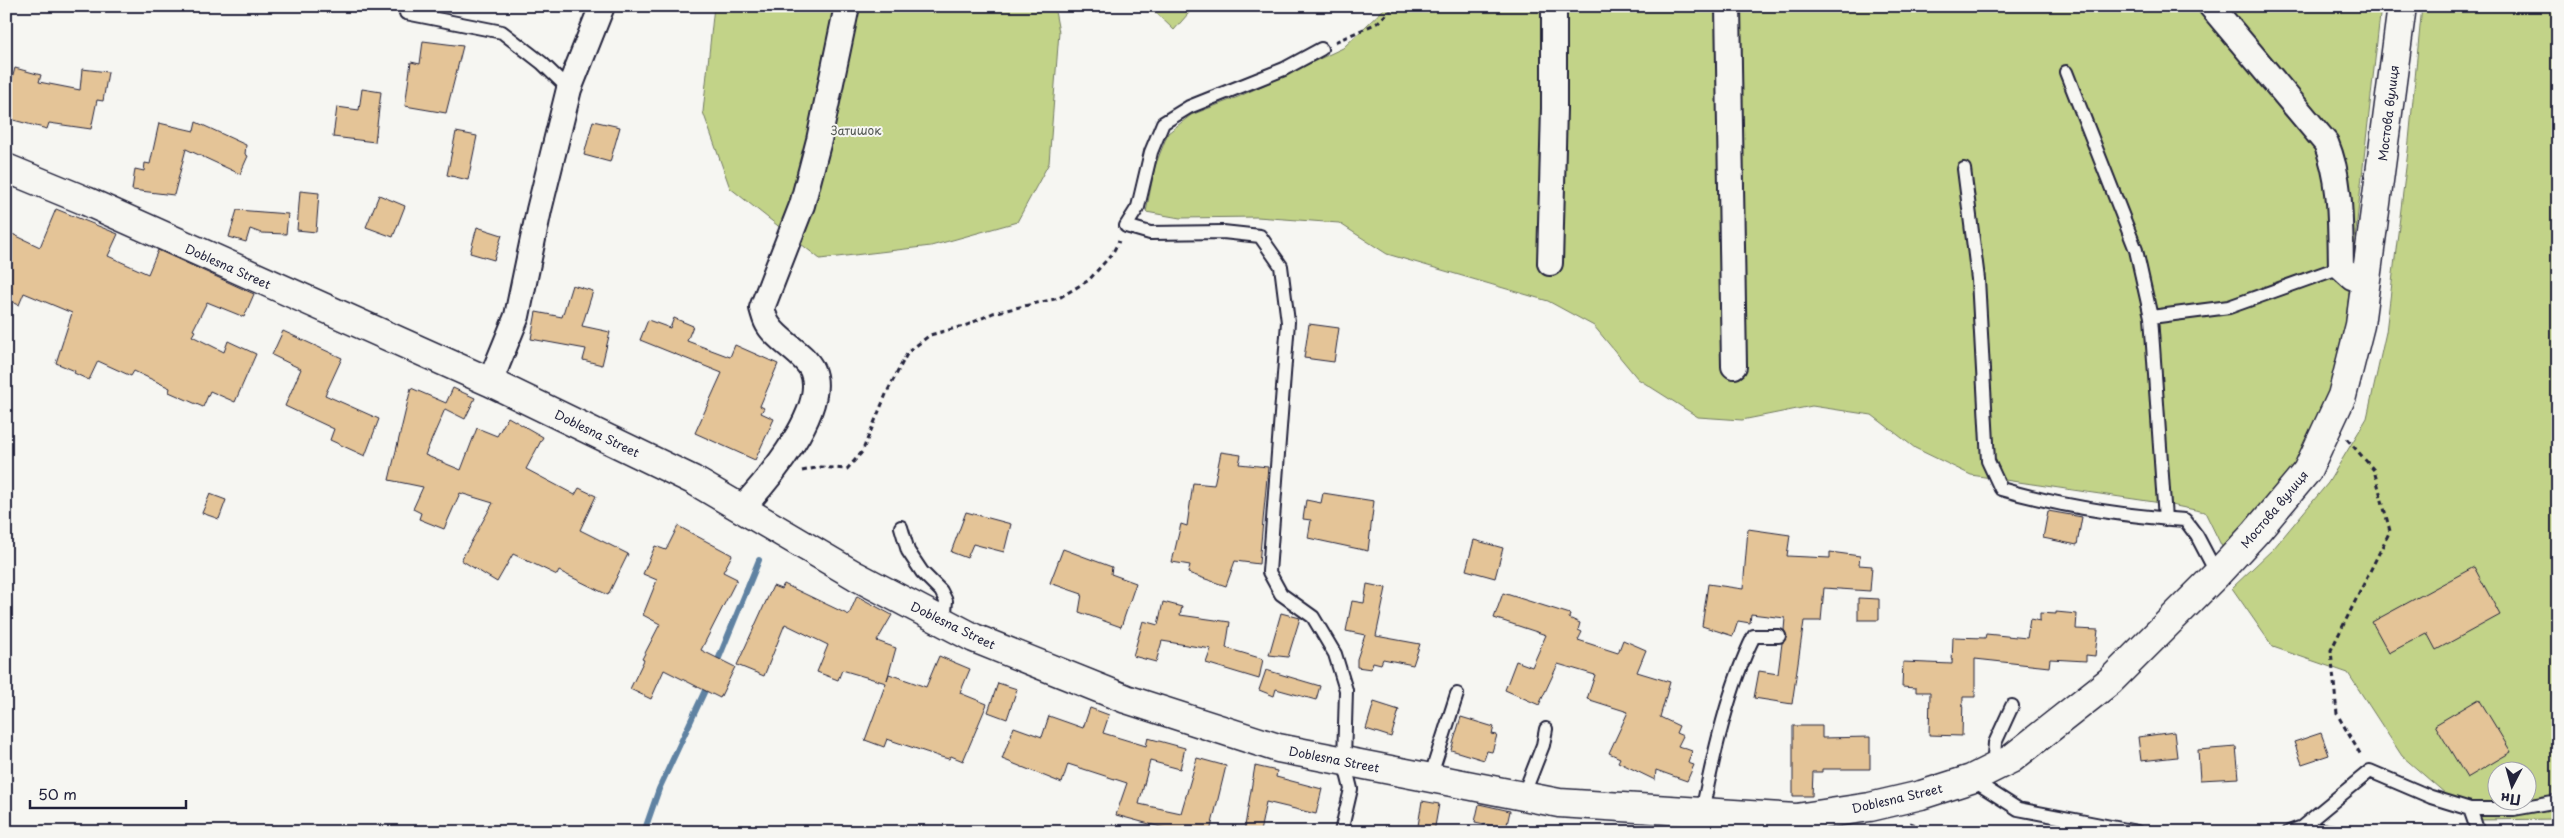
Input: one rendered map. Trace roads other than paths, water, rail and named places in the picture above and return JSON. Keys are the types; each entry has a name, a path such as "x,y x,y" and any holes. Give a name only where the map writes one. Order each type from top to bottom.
{"street":[{"path":"490,382 517,316 541,201 569,89 602,6"},
{"path":"742,508 769,478 808,415 815,389 811,369 769,326 762,308 802,206 819,140 847,6"},
{"path":"1550,263 1554,108 1554,6"},
{"path":"1728,6 1734,366"},
{"path":"2211,6 2326,143 2335,164 2340,222 2341,267 2352,277 2367,282"},
{"name":"Мостова вулиця","path":"1982,773 2011,759 2110,681 2217,574 2256,532 2307,470 2342,396 2360,325 2402,6"},
{"name":"Doblesna Street","path":"6,168 86,201 490,382 693,480 856,576 974,638 1126,699 1278,748 1559,803 1796,818 1870,807 1921,795 1982,773"}],"lane":[{"path":"407,6 406,13 502,32 542,63 569,89"},
{"path":"1321,49 1284,69 1189,107 1163,123 1151,152 1138,207 1126,226 1150,233 1223,232 1260,236 1281,266 1288,322 1269,572 1281,594 1313,617 1336,654 1346,690 1344,761 1351,789 1341,832"},
{"path":"2066,72 2136,250 2151,317 2165,519"},
{"path":"1964,169 1978,279 1988,461 2001,488 2063,503 2165,519 2186,520 2197,536 2217,574"},
{"path":"2151,317 2229,307 2341,267"},
{"path":"901,527 908,551 922,572 941,592 946,601 944,622"},
{"path":"1702,812 1710,774 1742,658 1754,636 1779,636"},
{"path":"1430,778 1456,694"},
{"path":"2012,706 1982,773 2018,809 2137,832"},
{"path":"1523,796 1543,746 1546,729"},
{"path":"2289,832 2302,827 2370,771 2431,797 2470,809 2514,809 2558,801"},
{"path":"2470,809 2477,829"},
{"path":"2302,827 2334,832"}],"waterway":[{"path":"716,665 759,560"},
{"path":"644,832 659,789 708,684"}],"park label":[{"name":"Затишок","path":"856,130"}]}
